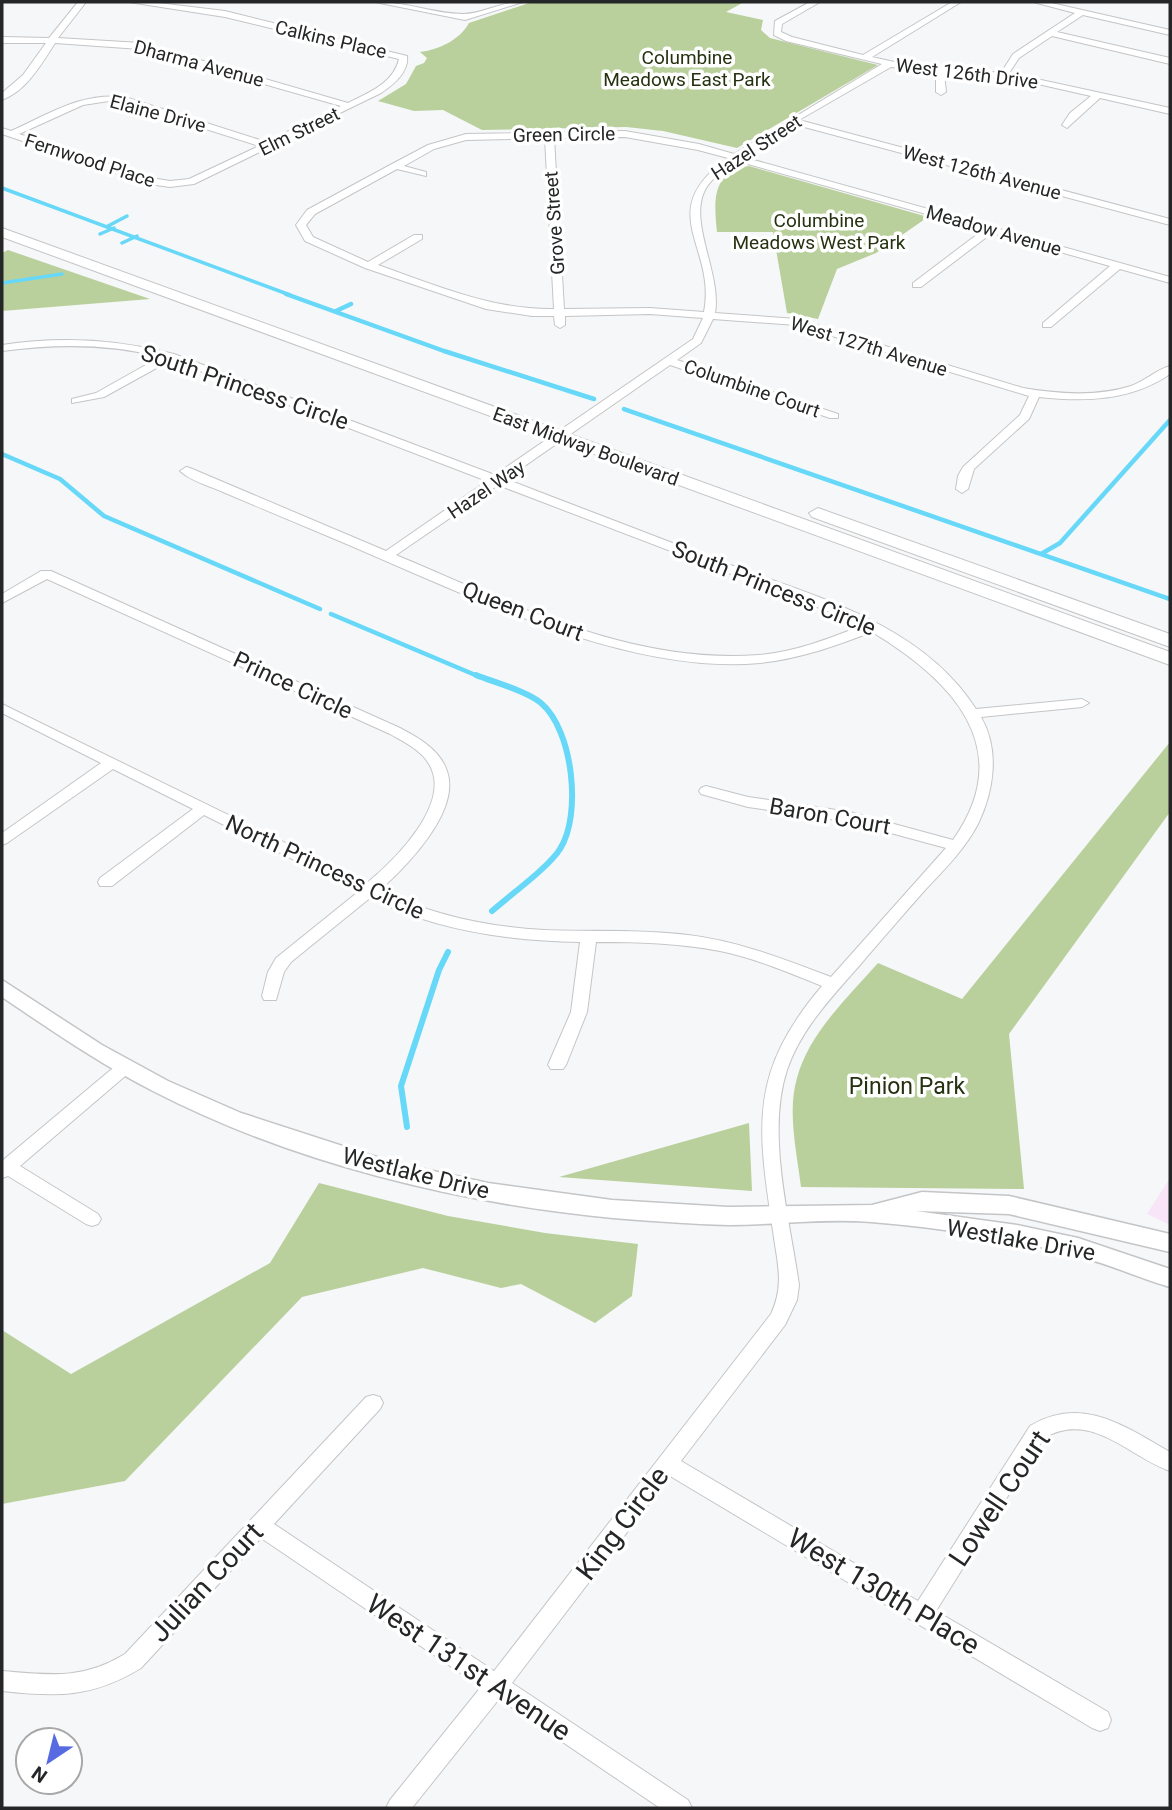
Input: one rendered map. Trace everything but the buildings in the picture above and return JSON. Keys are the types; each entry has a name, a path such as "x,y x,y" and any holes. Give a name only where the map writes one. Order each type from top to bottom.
{"main road":[{"name":"East Midway Boulevard","path":"2,219 1170,659"},
{"name":"East Midway Boulevard","path":"2,232 1170,641"}],"street":[{"path":"2,97 33,72 71,12 82,2"},
{"name":"Calkins Place","path":"132,2 234,16 409,58"},
{"path":"379,2 466,17 519,2"},
{"name":"West 126th Drive","path":"816,2 778,23 775,26 777,33 789,39 889,64 940,72 1003,75 1170,111"},
{"path":"864,58 957,2"},
{"path":"1037,2 1170,32"},
{"path":"1003,75 1016,56 1082,12"},
{"path":"1049,33 1170,61"},
{"name":"Dharma Avenue","path":"2,40 141,46 350,106"},
{"name":"Elm Street","path":"179,188 350,106 389,83 409,58"},
{"name":"Hazel Street","path":"710,315 713,301 697,199 700,187 711,174 889,64"},
{"path":"940,72 941,92"},
{"path":"1068,125 1073,115 1098,94"},
{"name":"Elaine Drive","path":"6,133 92,96 125,100 269,146"},
{"name":"West 126th Avenue","path":"794,122 1170,222"},
{"name":"Fernwood Place","path":"6,133 149,181 179,188"},
{"name":"Green Circle","path":"301,225 310,212 395,166 453,139 549,134 637,135 669,140 736,158"},
{"name":"Grove Street","path":"549,134 560,312"},
{"name":"Meadow Avenue","path":"736,158 1170,280"},
{"path":"395,166 423,174"},
{"name":"West 127th Avenue","path":"301,225 309,239 369,265 490,307 532,313 650,311 797,322 1035,394 1086,396 1118,393 1149,383 1170,369"},
{"path":"917,285 991,229"},
{"path":"369,265 418,237"},
{"path":"1047,325 1118,265"},
{"path":"560,312 560,325"},
{"name":"Hazel Way","path":"387,556 697,341 710,315"},
{"name":"South Princess Circle","path":"2,348 42,343 95,342 135,347 170,356 874,626 931,664 951,683 973,714 983,739 988,765 986,785 970,825 805,1018 786,1049 772,1093 773,1145 781,1216"},
{"path":"76,401 100,394 170,356"},
{"name":"Columbine Court","path":"670,361 834,416"},
{"path":"962,489 969,467 1025,417 1035,394"},
{"name":"Queen Court","path":"186,471 584,636 665,656 756,661 818,650 874,626"},
{"name":"Prince Circle","path":"2,599 46,574 395,732 427,751 436,760 441,771 443,785 440,800 415,846 367,891"},
{"path":"973,714 1082,703"},
{"name":"North Princess Circle","path":"2,708 404,908 468,926 524,934 708,943 758,956 833,984"},
{"path":"2,840 111,764"},
{"name":"Baron Court","path":"705,792 748,802 850,817 954,845"},
{"path":"106,882 202,809"},
{"path":"270,996 278,966 367,891"},
{"path":"557,1065 579,1012 589,936"},
{"name":"Westlake Drive","path":"2,987 95,1050 233,1119 392,1170 488,1192 571,1204 673,1213 781,1216 869,1213 1017,1234 1078,1247 1170,1278"},
{"path":"92,1219 4,1169 125,1066"},
{"name":"Westlake Drive","path":"869,1213 922,1201 1009,1205 1170,1243"},
{"name":"King Circle","path":"398,1808 778,1319 787,1300 790,1285 781,1216"},
{"name":"Julian Court","path":"2,1681 73,1686 100,1681 132,1661 373,1403"},
{"name":"Lowell Court","path":"922,1614 1037,1432 1047,1423 1077,1419 1095,1423 1170,1462"},
{"name":"West 130th Place","path":"667,1463 1100,1720"},
{"name":"West 131st Avenue","path":"259,1525 680,1808"}],"shaded area":[{"path":"1170,1178 1170,1225 1147,1214"}],"green space":[{"name":"Columbine Meadows East Park","path":"532,2 744,2 726,12 763,20 761,30 770,38 878,65 737,148 663,131 626,127 482,130 443,110 414,111 378,101 406,84 416,66 424,63 427,58 420,52 448,43 469,23"},
{"name":"Columbine Meadows West Park","path":"749,166 928,217 876,253 837,269 818,319 787,313 773,232 717,232 715,210 721,181 737,169"},
{"path":"8,250 150,299 2,311 2,253"},
{"name":"Pinion Park","path":"1170,742 1170,812 1009,1034 1024,1189 801,1187 794,1132 794,1091 810,1046 842,1002 878,963 962,999"},
{"path":"749,1123 752,1191 559,1177"},
{"path":"319,1183 448,1216 545,1233 638,1244 632,1296 595,1323 521,1284 501,1288 423,1268 302,1297 125,1481 2,1504 2,1330 71,1374 270,1263"}],"waterway":[{"path":"2,188 112,229"},
{"path":"108,226 127,216"},
{"path":"100,234 112,229"},
{"path":"112,229 134,237"},
{"path":"122,243 134,237"},
{"path":"134,237 290,295"},
{"path":"2,283 62,274"},
{"path":"286,294 444,351 594,399"},
{"path":"336,311 351,304"},
{"path":"624,409 1170,599"},
{"path":"1041,554 1060,543 1170,420"},
{"path":"2,454 60,479 104,516 320,609"},
{"path":"331,614 480,677"},
{"path":"476,675 519,691 541,703 561,732 571,773 571,816 560,849 538,873 492,911"},
{"path":"407,1127 401,1086 439,970 448,952"}]}
